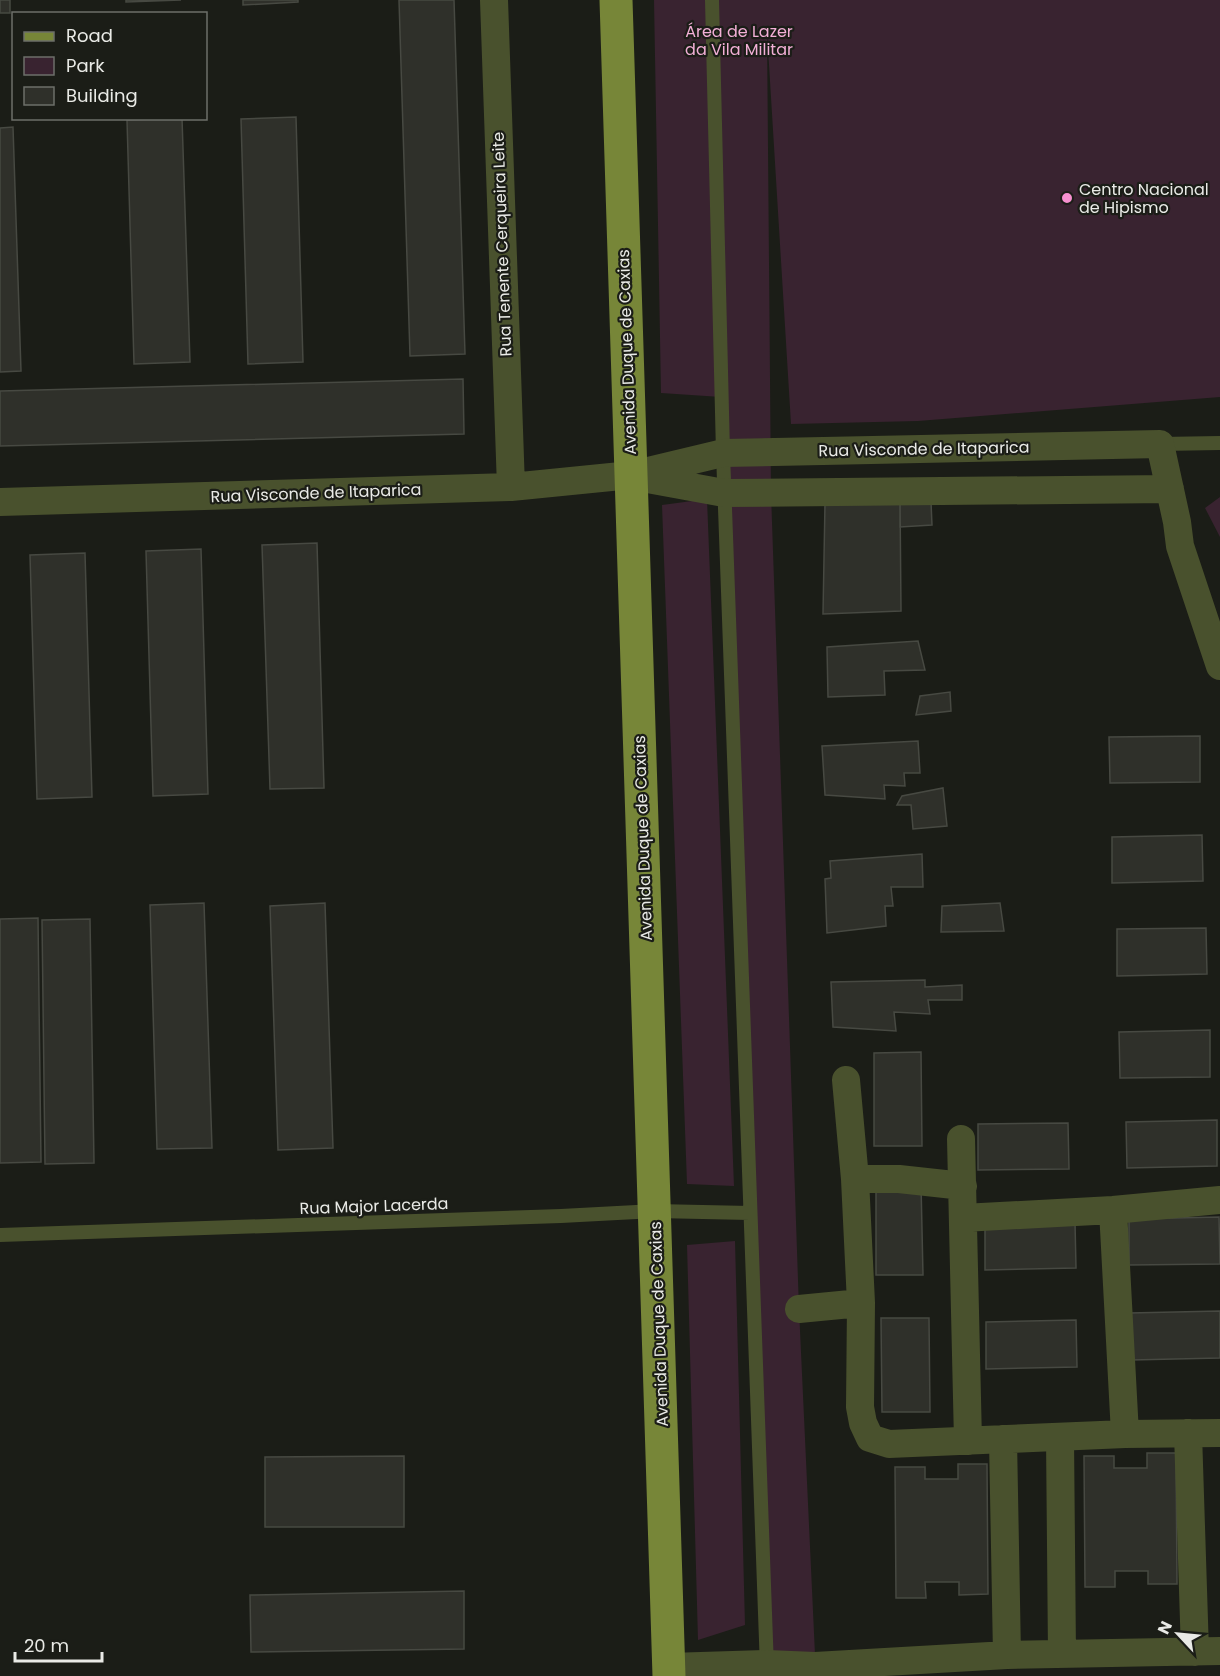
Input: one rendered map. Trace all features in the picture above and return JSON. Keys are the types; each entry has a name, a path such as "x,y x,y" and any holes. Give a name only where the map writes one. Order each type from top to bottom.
{"main road":[{"name":"Avenida Duque de Caxias","path":"616,0 669,1671"}],"street":[{"name":"Rua Tenente Cerqueira Leite","path":"494,0 511,487"},
{"name":"Rua Visconde de Itaparica","path":"0,502 511,487 631,476 723,453 1160,444"},
{"path":"1160,444 1180,546 1220,666"},
{"name":"Rua Visconde de Itaparica","path":"631,476 724,493 1170,489"},
{"path":"846,1080 855,1179 861,1303 860,1407 863,1423 870,1438 889,1444 1125,1434 1220,1433"},
{"path":"961,1139 968,1441"},
{"path":"855,1179 899,1179 963,1186"},
{"path":"963,1218 1113,1210 1220,1200"},
{"path":"1113,1210 1125,1434"},
{"path":"799,1309 861,1303"},
{"path":"669,1671 767,1670 1007,1655 1208,1652 1188,1433"},
{"path":"1060,1437 1062,1654"},
{"path":"1004,1439 1007,1655"}],"lane":[{"path":"712,0 724,493 767,1670"},
{"name":"Rua Visconde de Itaparica","path":"1160,444 1220,442"},
{"name":"Rua Major Lacerda","path":"0,1235 549,1217 655,1211 750,1213"}],"green space":[{"name":"Área de Lazer da Vila Militar","path":"654,0 1220,0 1220,397 918,421 791,424 767,32 771,493 799,1309 816,1676 766,1664 721,397 661,393"},
{"path":"1220,497 1220,537 1205,508"},
{"path":"707,499 734,1186 687,1184 662,505"},
{"path":"735,1241 745,1625 698,1640 687,1245"}],"building":[{"path":"0,0 10,0 10,13 0,13"},
{"path":"126,0 181,0 126,2"},
{"path":"243,0 298,0 298,2 243,5"},
{"path":"399,0 454,0 465,354 410,356"},
{"path":"296,117 303,362 248,364 241,119"},
{"path":"127,120 182,120 190,362 134,364"},
{"path":"13,127 21,371 0,372 0,128"},
{"path":"463,379 464,434 0,446 0,391"},
{"path":"900,497 901,611 823,614 825,503"},
{"path":"900,502 931,502 932,525 900,527"},
{"path":"317,543 324,788 270,789 262,545"},
{"path":"201,549 208,794 153,796 146,551"},
{"path":"85,553 92,797 37,799 30,555"},
{"path":"918,641 925,670 884,671 885,695 828,697 827,647"},
{"path":"950,692 951,711 916,715 920,696"},
{"path":"1200,736 1200,782 1110,783 1109,737"},
{"path":"918,741 920,773 904,773 905,786 884,785 885,799 825,795 822,746"},
{"path":"943,788 947,826 913,829 911,805 897,805 902,796"},
{"path":"1202,835 1203,881 1112,883 1112,837"},
{"path":"922,854 923,887 891,887 893,906 885,906 886,926 827,933 825,879 831,878 830,861"},
{"path":"204,903 212,1148 157,1149 150,905"},
{"path":"325,903 333,1148 278,1150 270,906"},
{"path":"1000,903 1004,931 941,932 942,906"},
{"path":"38,918 41,1162 0,1163 0,919"},
{"path":"90,919 94,1163 45,1164 42,920"},
{"path":"1206,928 1207,974 1117,976 1117,929"},
{"path":"925,980 925,987 962,985 962,1000 928,1000 930,1014 894,1012 896,1031 833,1027 831,982"},
{"path":"1210,1030 1210,1077 1120,1078 1119,1032"},
{"path":"921,1052 922,1146 874,1146 874,1053"},
{"path":"1217,1120 1217,1166 1127,1168 1126,1122"},
{"path":"1068,1123 1069,1169 978,1170 978,1124"},
{"path":"921,1184 923,1275 876,1275 876,1185"},
{"path":"1219,1217 1220,1264 1129,1265 1129,1219"},
{"path":"1075,1222 1076,1268 985,1270 985,1224"},
{"path":"1220,1311 1220,1358 1131,1360 1130,1313"},
{"path":"881,1318 929,1318 930,1412 882,1412"},
{"path":"1076,1320 1077,1367 986,1369 986,1322"},
{"path":"1147,1453 1176,1453 1177,1584 1148,1584 1148,1571 1115,1571 1115,1587 1085,1587 1084,1456 1114,1456 1114,1468 1147,1468"},
{"path":"404,1456 404,1527 265,1527 265,1457"},
{"path":"958,1464 987,1464 988,1594 959,1595 959,1582 925,1582 926,1598 896,1598 895,1467 925,1467 925,1479 958,1479"},
{"path":"464,1591 464,1649 251,1652 250,1595"}],"place":[{"name":"Centro Nacional de Hipismo","path":"1067,198"}]}
